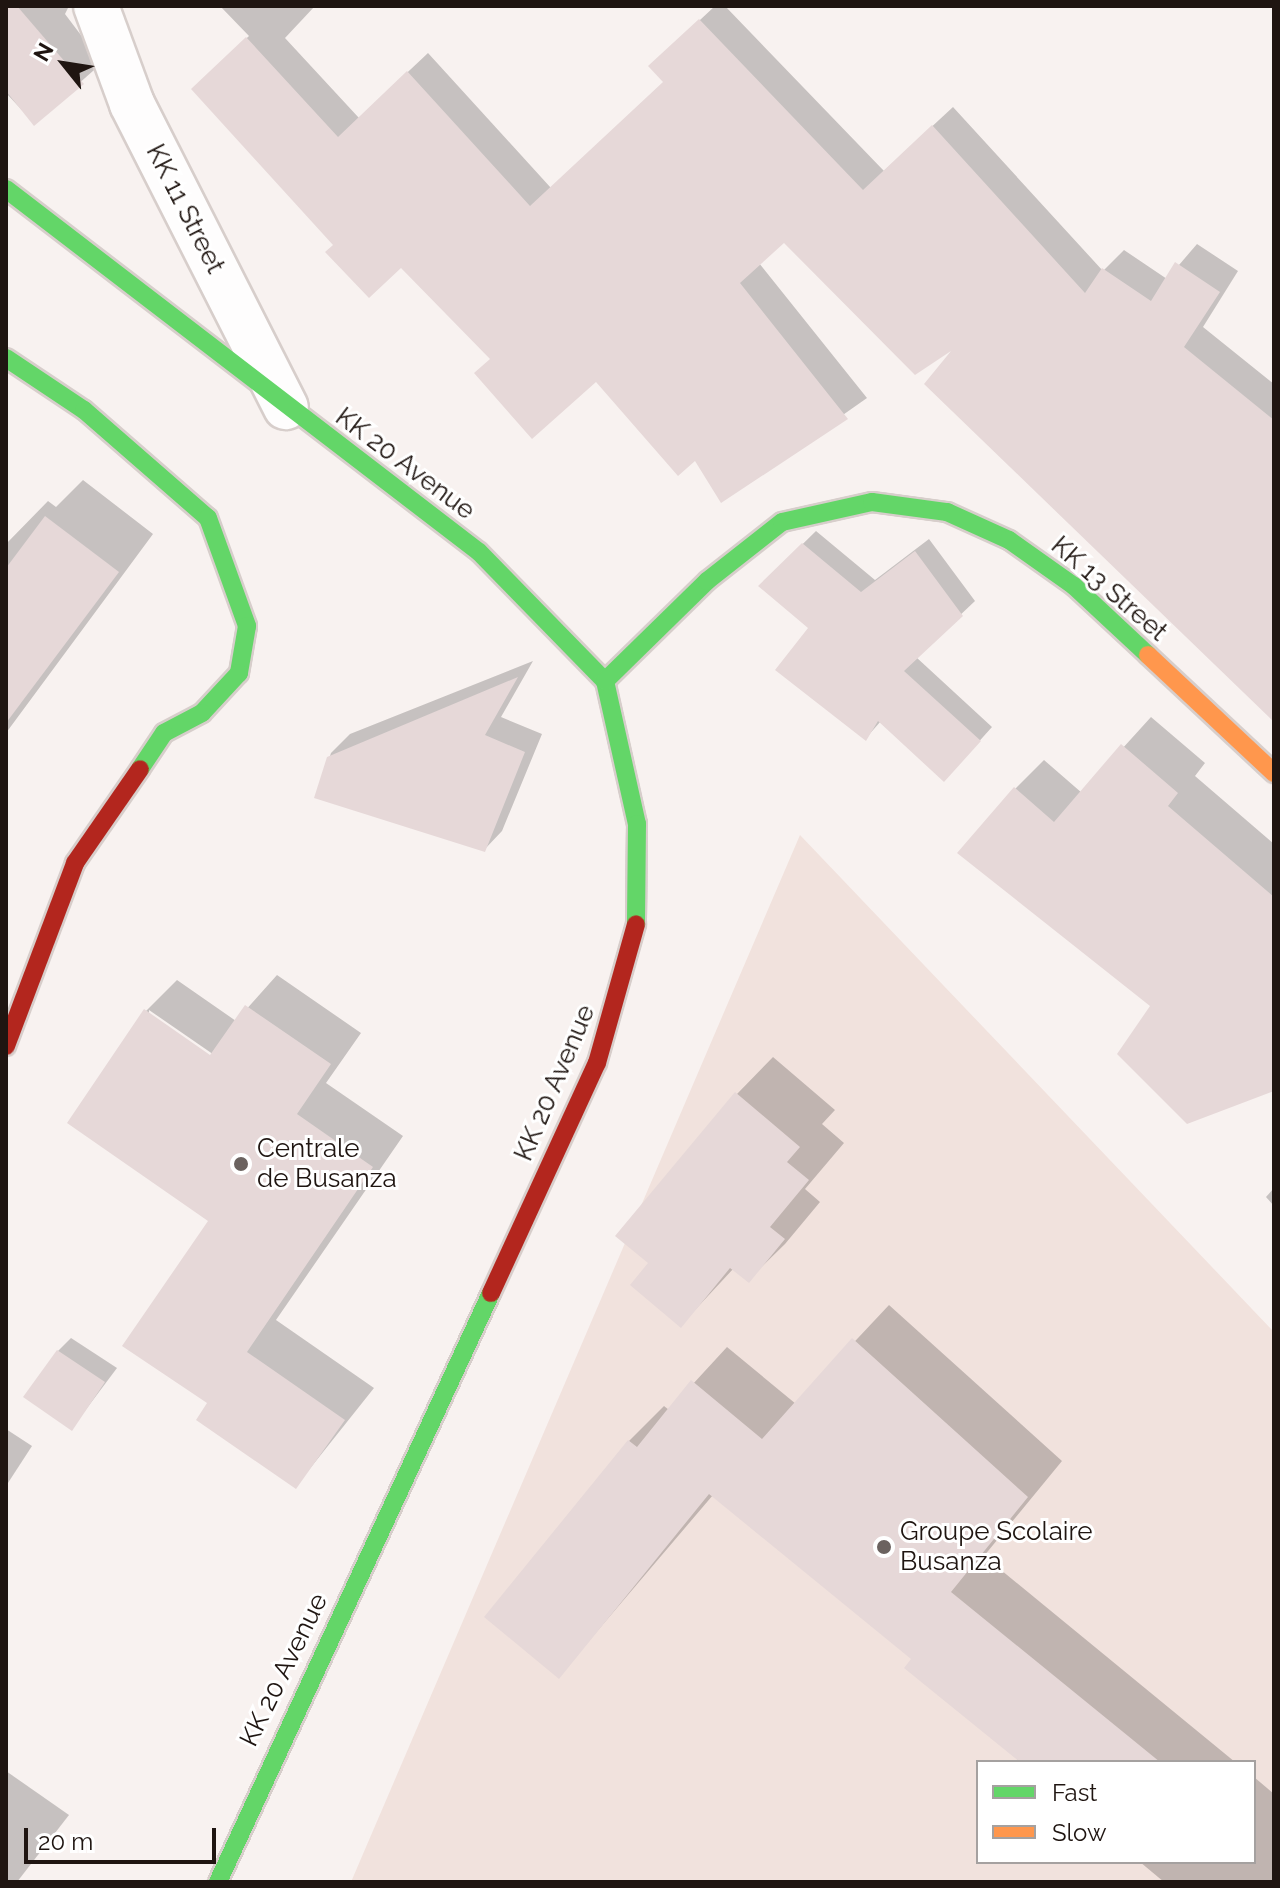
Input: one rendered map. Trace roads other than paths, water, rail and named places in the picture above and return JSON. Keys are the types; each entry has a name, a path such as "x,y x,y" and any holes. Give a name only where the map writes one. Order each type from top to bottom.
{"main road":[{"name":"KK 20 Avenue","path":"6,189 286,407 479,552 605,681 637,824 636,941 597,1063 218,1882"},
{"path":"6,358 84,410 208,518 247,626 239,673 202,713 164,733 75,863 6,1046"},
{"name":"KK 13 Street","path":"605,681 707,581 782,522 872,502 947,512 1009,540 1074,586 1274,773"}],"street":[{"name":"KK 11 Street","path":"96,6 132,104 286,407"}],"place":[{"name":"Centrale de Busanza","path":"241,1164"},
{"name":"Groupe Scolaire Busanza","path":"884,1547"}]}
